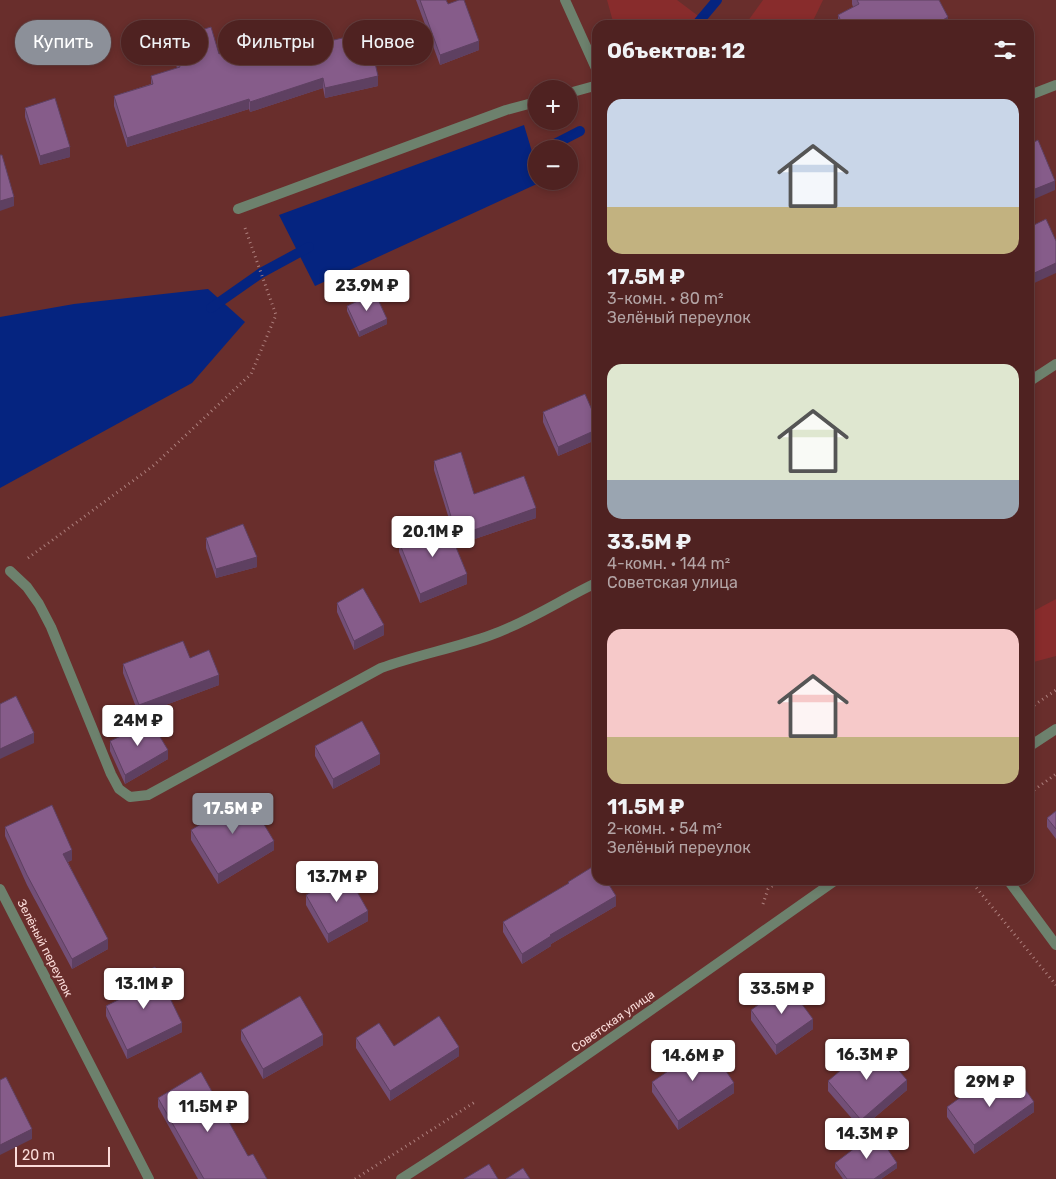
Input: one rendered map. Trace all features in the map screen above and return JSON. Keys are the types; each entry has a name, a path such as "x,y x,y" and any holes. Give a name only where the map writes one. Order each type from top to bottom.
{"street":[{"path":"565,0 592,60"},
{"path":"1034,93 1056,85"},
{"path":"578,90 592,86"},
{"path":"238,209 506,110 528,104"},
{"path":"1034,378 1056,364"},
{"path":"10,571 27,587 39,604 51,627 111,774 119,789 130,797 148,795 381,668 411,657 492,635 592,585"},
{"path":"1034,743 1056,729"},
{"name":"Советская улица","path":"401,1179 467,1137 616,1035 829,885"},
{"path":"1012,885 1056,945"},
{"name":"Зелёный переулок","path":"0,889 149,1179"}],"path":[{"path":"10,571 153,466 250,374 276,315 238,209"},
{"path":"1034,705 1056,690"},
{"path":"1034,789 1056,774"},
{"path":"974,885 1056,985"}],"shaded area":[{"path":"607,0 677,0 701,18 709,20 613,20"},
{"path":"763,0 823,0 813,20 749,20"},
{"path":"524,125 528,140 528,188 315,286 279,215"},
{"path":"208,289 245,322 192,383 0,488 0,317 74,304"},
{"path":"1056,599 1056,656 1034,662 1034,611"}],"building":[{"path":"420,0 446,0 448,4 464,0 479,41 440,55 433,36 433,20 427,20"},
{"path":"857,0 939,0 948,17 943,20 840,20 838,15 859,4"},
{"path":"211,27 218,51 218,65 333,65 333,40 343,38 343,65 376,65 378,76 325,88 323,78 250,102 249,99 127,138 114,96 153,84 151,76 180,67 179,65 208,65 208,28"},
{"path":"55,98 70,147 40,156 25,108"},
{"path":"1038,140 1055,181 1034,189 1034,142"},
{"path":"0,155 2,155 14,197 0,201"},
{"path":"1046,219 1056,241 1056,263 1034,273 1034,225"},
{"path":"375,293 387,319 359,332 347,306"},
{"path":"585,394 592,410 592,432 558,447 543,412"},
{"path":"461,452 474,494 524,476 536,508 457,536 434,461"},
{"path":"446,523 467,574 420,594 399,542"},
{"path":"243,524 257,557 216,569 206,538"},
{"path":"363,588 384,625 354,641 337,603"},
{"path":"183,641 190,658 209,650 219,675 139,705 123,664"},
{"path":"16,696 34,733 0,749 0,704"},
{"path":"362,721 380,754 333,779 315,746"},
{"path":"151,722 168,750 125,775 110,741"},
{"path":"247,796 274,841 218,874 191,830"},
{"path":"52,805 72,850 63,854 108,939 72,959 27,875 5,827"},
{"path":"1056,811 1056,829 1047,818"},
{"path":"592,867 592,885 609,885 616,896 522,954 503,922"},
{"path":"346,872 368,911 328,934 306,895"},
{"path":"155,967 182,1023 127,1050 106,1006 134,992 128,980"},
{"path":"787,984 813,1019 776,1045 751,1010"},
{"path":"300,996 323,1035 263,1069 241,1030"},
{"path":"439,1016 459,1047 390,1091 356,1038 379,1023 394,1046"},
{"path":"874,1042 907,1080 861,1120 828,1081"},
{"path":"708,1044 734,1083 678,1121 652,1082"},
{"path":"201,1072 248,1156 253,1154 267,1179 204,1179 158,1098"},
{"path":"1013,1072 1034,1102 974,1145 947,1107 972,1089 977,1097"},
{"path":"6,1077 32,1129 0,1145 0,1080"},
{"path":"876,1132 897,1163 874,1179 847,1179 835,1163"},
{"path":"489,1164 498,1179 464,1179"},
{"path":"523,1168 530,1179 506,1179"}],"waterway":[{"path":"700,20 717,0"},
{"path":"562,140 580,131"},
{"path":"211,308 261,273 309,247"}]}
